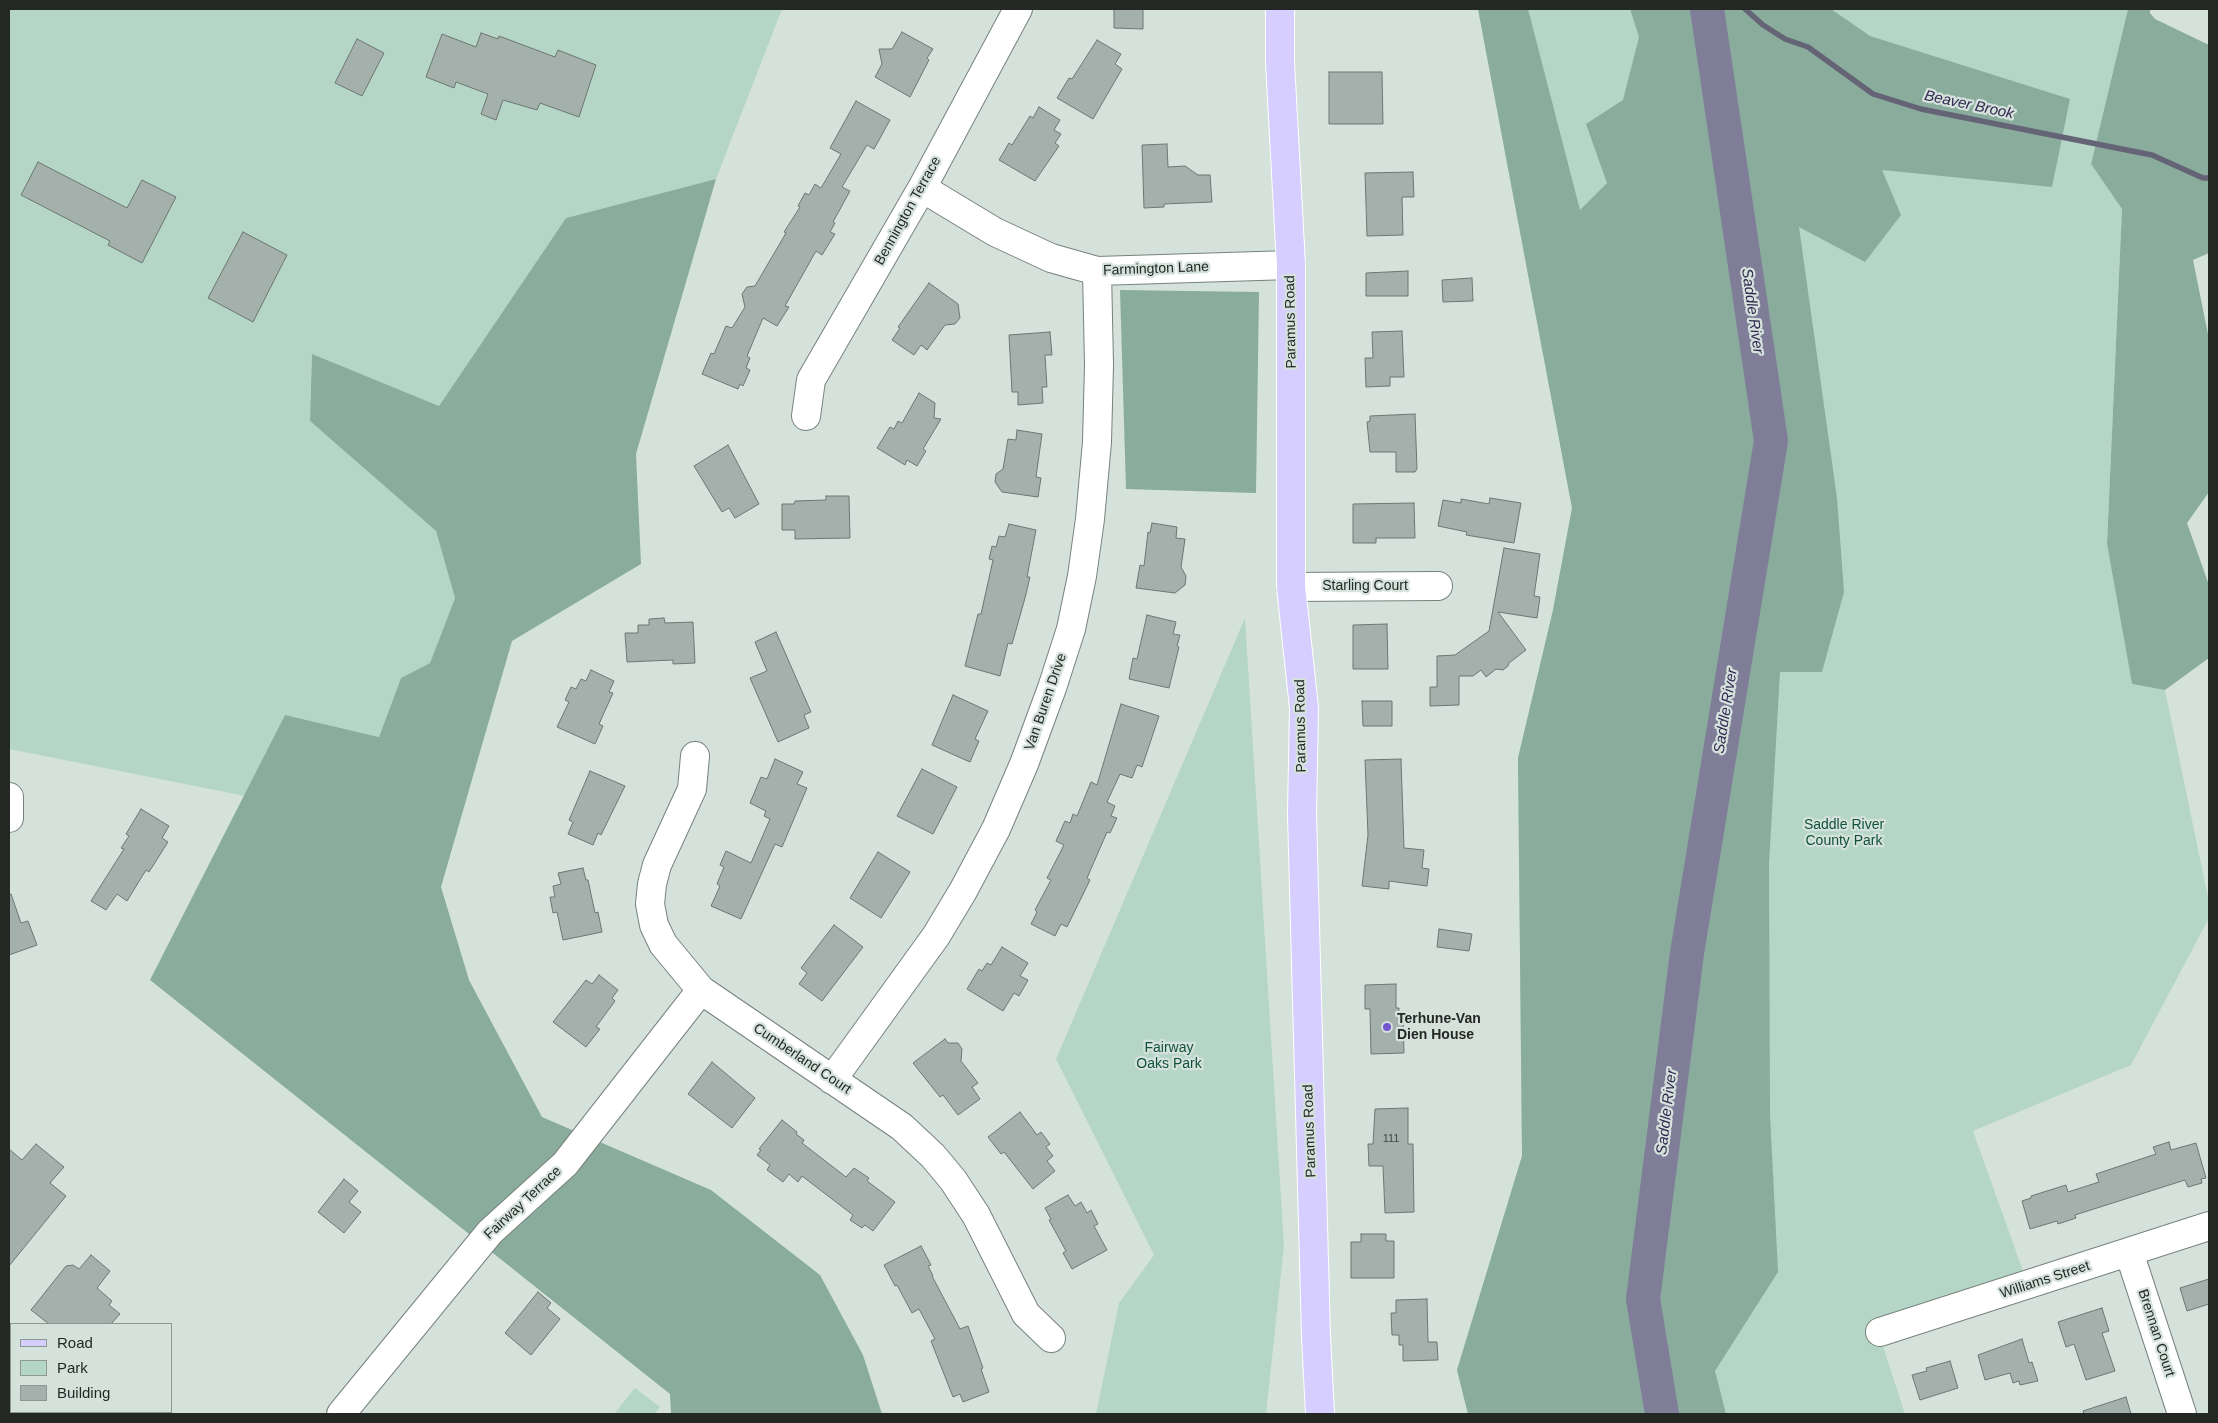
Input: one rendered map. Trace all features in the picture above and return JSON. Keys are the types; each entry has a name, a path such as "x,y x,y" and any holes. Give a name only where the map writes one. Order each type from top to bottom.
{"main road":[{"name":"Paramus Road","path":"1280,9 1280,62 1290,265 1291,587 1304,708 1302,814 1316,1336 1320,1414"}],"street":[{"name":"Bennington Terrace","path":"806,416 811,380 922,188 1018,9"},
{"name":"Farmington Lane","path":"922,188 995,232 1051,258 1097,271 1290,265"},
{"name":"Van Buren Drive","path":"832,1080 936,936 963,891 996,829 1024,764 1052,688 1071,629 1082,576 1090,519 1097,442 1099,365 1097,271"},
{"name":"Starling Court","path":"1291,587 1438,586"},
{"name":"Cumberland Court","path":"695,756 692,789 657,865 652,884 650,904 654,925 663,944 701,990 902,1127 933,1156 948,1174 976,1215 1026,1314 1051,1338"},
{"path":"9,797 9,818"},
{"name":"Fairway Terrace","path":"341,1414 490,1232 565,1164 701,990"},
{"name":"Williams Street","path":"1880,1332 2209,1226"},
{"name":"Brennan Court","path":"2130,1252 2182,1414"}],"green space":[{"path":"9,9 782,9 716,179 566,218 439,406 312,355 310,421 436,531 455,598 430,663 401,678 379,737 285,715 245,796 9,749"},
{"name":"Saddle River County Park","path":"1478,9 2128,9 2091,164 2122,209 2107,544 2132,684 2165,690 2209,902 2209,918 2131,1065 1973,1131 2028,1285 1879,1334 1905,1414 1468,1414 1457,1370 1522,1156 1518,758 1553,610 1572,508"},
{"path":"1478,9 1528,9 1580,210 1607,183 1586,124 1623,100 1639,37 1630,9 1831,9 1870,36 2070,99 2052,187 1882,170 1901,215 1865,262 1799,227 1837,498 1844,592 1822,672 1780,672 1769,864 1770,1114 1778,1272 1715,1371 1726,1414 1468,1414 1457,1370 1522,1156 1518,758 1553,610 1572,508"},
{"path":"2128,9 2150,9 2150,13 2155,19 2209,45 2209,253 2193,260 2209,339 2209,492 2187,523 2209,585 2209,658 2165,690 2132,684 2107,544 2122,209 2091,164"},
{"path":"716,179 636,454 641,564 512,641 441,887 469,980 542,1117 711,1190 820,1275 863,1355 882,1414 671,1414 670,1394 150,980 285,715 379,737 401,678 430,663 455,598 436,531 310,421 312,354 439,406 566,218"},
{"path":"1120,290 1259,292 1256,493 1126,489"},
{"name":"Fairway Oaks Park","path":"1245,618 1284,1246 1266,1414 1096,1414 1119,1303 1154,1255 1056,1059"},
{"path":"635,1388 660,1407 655,1414 614,1414"}],"building":[{"path":"1114,9 1143,9 1143,29 1114,28"},
{"path":"902,32 933,49 927,58 929,60 910,97 875,77 882,64 879,49 892,49"},
{"path":"481,33 498,39 499,36 555,57 558,50 596,65 579,117 540,103 537,110 503,100 496,120 481,114 488,94 456,82 454,88 426,77 442,34 476,47"},
{"path":"357,39 384,53 362,96 335,83"},
{"path":"1097,40 1121,54 1115,64 1122,69 1093,119 1057,98 1069,78 1072,79"},
{"path":"1329,72 1382,72 1383,124 1329,124"},
{"path":"856,101 890,120 874,149 867,145 842,187 850,191 833,222 835,223 830,232 835,234 822,255 816,251 785,306 789,307 777,326 763,318 747,356 750,358 746,368 750,370 743,386 740,384 738,389 702,374 711,353 714,354 726,326 732,328 745,307 742,294 747,287 755,286 786,233 784,232 800,207 798,206 805,193 809,195 815,184 821,188 841,154 830,148"},
{"path":"1039,107 1060,120 1054,130 1061,134 1055,143 1059,146 1035,181 999,160 1009,143 1012,145 1030,116 1033,118"},
{"path":"1167,144 1168,167 1185,166 1198,175 1210,175 1212,202 1164,204 1164,207 1144,208 1142,145"},
{"path":"38,162 127,208 142,180 176,197 142,263 108,245 110,241 21,195"},
{"path":"1413,172 1414,197 1402,197 1403,235 1367,236 1365,173"},
{"path":"243,232 287,255 253,322 208,298"},
{"path":"1408,271 1408,296 1366,296 1366,273"},
{"path":"1472,278 1473,301 1443,302 1442,280"},
{"path":"929,283 958,304 960,318 955,324 945,325 927,350 921,345 914,355 892,340 900,328 898,327"},
{"path":"1402,331 1404,377 1390,377 1390,386 1366,387 1365,358 1373,358 1372,332"},
{"path":"1050,332 1052,355 1045,355 1047,387 1042,387 1043,403 1018,405 1018,392 1012,392 1009,335"},
{"path":"919,393 935,403 934,418 941,419 923,449 926,451 917,466 907,460 905,465 877,448 890,427 894,429 898,421 902,423"},
{"path":"1415,414 1417,469 1415,472 1396,472 1396,452 1370,452 1367,422 1370,421 1370,416"},
{"path":"1017,430 1042,434 1036,477 1041,478 1038,497 1002,492 995,482 996,474 1003,469 1008,439 1016,440"},
{"path":"728,445 759,504 735,518 729,508 722,512 694,466"},
{"path":"826,496 849,496 850,538 795,539 795,530 782,530 782,504 794,504 795,501 826,500"},
{"path":"1490,498 1521,503 1514,543 1466,535 1467,532 1438,526 1443,500 1461,503 1461,499 1489,504"},
{"path":"1414,503 1415,538 1376,538 1376,543 1353,543 1353,504"},
{"path":"1152,523 1177,527 1176,538 1185,539 1181,567 1186,576 1185,585 1175,593 1136,588 1140,565 1144,566 1148,532 1150,533"},
{"path":"1009,524 1036,530 1027,577 1030,577 1025,598 1012,644 1008,643 1000,676 965,666 978,614 981,614 993,560 989,559 992,546 996,547 999,536 1005,537"},
{"path":"1504,548 1540,554 1534,596 1540,597 1537,618 1498,612 1526,650 1503,670 1496,669 1486,677 1481,670 1473,676 1459,676 1459,705 1430,706 1430,687 1437,687 1437,656 1455,655 1489,631"},
{"path":"1147,615 1176,622 1173,634 1180,635 1169,688 1129,679 1133,658 1137,659"},
{"path":"664,618 665,623 693,622 695,663 673,664 673,660 627,662 625,633 638,633 638,625 649,625 649,619"},
{"path":"1387,624 1388,669 1353,669 1353,625"},
{"path":"776,632 811,712 804,715 809,728 778,742 750,678 767,671 755,642"},
{"path":"591,670 614,681 609,692 613,693 599,724 603,726 595,744 557,727 569,702 565,700 571,687 576,689 581,679 586,681"},
{"path":"953,695 988,711 975,739 979,741 970,762 932,745"},
{"path":"1362,701 1392,701 1392,726 1363,726"},
{"path":"1121,704 1159,716 1142,767 1137,765 1132,778 1120,774 1107,802 1115,806 1111,816 1117,818 1110,833 1107,832 1087,878 1090,880 1067,927 1061,924 1055,936 1031,924 1037,912 1035,910 1051,880 1047,878 1064,845 1056,841 1065,821 1070,823 1073,814 1077,816 1091,782 1097,785"},
{"path":"775,759 803,772 797,784 807,788 782,847 775,844 741,919 711,906 720,886 717,884 724,867 720,865 726,851 751,863 770,819 764,816 766,811 750,803 761,777 767,779"},
{"path":"1401,759 1404,848 1424,850 1422,868 1429,869 1427,886 1389,881 1389,889 1362,886 1368,835 1365,760"},
{"path":"922,769 957,787 933,834 897,816"},
{"path":"590,771 625,786 601,835 598,833 593,845 568,834 573,822 569,820"},
{"path":"141,809 169,826 162,838 168,842 149,872 146,870 127,901 117,894 106,910 91,901 124,849 121,848 129,836 126,834"},
{"path":"878,852 910,872 881,918 850,898"},
{"path":"583,868 586,880 588,880 595,913 598,912 602,932 563,940 557,912 553,913 550,897 555,897 553,886 561,884 558,873"},
{"path":"9,894 11,894 21,923 28,921 37,945 9,955"},
{"path":"834,925 863,947 822,1001 799,984 807,973 801,968"},
{"path":"1439,929 1472,934 1469,951 1437,947"},
{"path":"1002,947 1028,963 1020,976 1028,980 1019,996 1014,993 1003,1011 967,989 979,969 982,971 987,963 991,965"},
{"path":"599,975 618,990 612,998 615,1001 596,1027 600,1029 586,1047 553,1022 586,980 592,984"},
{"name":"Terhune-Van Dien House","path":"1396,984 1396,1008 1399,1008 1399,1015 1403,1015 1404,1053 1371,1054 1370,1009 1365,1009 1365,985"},
{"path":"945,1039 948,1043 958,1043 962,1049 961,1061 978,1083 972,1087 980,1099 958,1115 943,1095 940,1097 913,1063"},
{"path":"712,1062 755,1098 732,1128 688,1094"},
{"path":"1408,1108 1408,1144 1413,1144 1414,1212 1385,1213 1383,1166 1369,1166 1368,1144 1373,1144 1375,1109"},
{"path":"1020,1112 1037,1135 1041,1132 1050,1144 1046,1147 1053,1156 1047,1161 1055,1171 1033,1189 1004,1152 1001,1154 988,1137"},
{"path":"782,1120 804,1140 802,1143 846,1177 854,1168 869,1178 867,1181 895,1202 873,1231 865,1225 862,1228 850,1220 853,1215 802,1176 798,1182 789,1174 783,1182 767,1170 770,1165 757,1155 761,1150 759,1149"},
{"path":"2169,1142 2171,1150 2196,1143 2206,1178 2201,1179 2202,1183 2188,1187 2185,1180 2075,1215 2076,1218 2058,1224 2057,1221 2030,1229 2022,1201 2031,1198 2031,1196 2066,1185 2068,1192 2099,1182 2096,1174 2156,1154 2153,1147"},
{"path":"36,1144 64,1167 50,1183 66,1196 9,1266 9,1149 22,1160"},
{"path":"344,1179 358,1191 349,1202 361,1212 344,1233 318,1212"},
{"path":"1068,1195 1075,1206 1081,1202 1087,1213 1091,1210 1098,1224 1094,1226 1107,1250 1072,1269 1063,1253 1066,1251 1049,1220 1051,1219 1045,1208"},
{"path":"1361,1234 1386,1234 1386,1241 1394,1241 1394,1278 1351,1278 1351,1242 1361,1242"},
{"path":"921,1246 931,1265 928,1266 932,1276 960,1329 968,1326 983,1368 981,1369 989,1392 963,1402 960,1394 953,1397 931,1341 935,1339 919,1309 912,1313 884,1265"},
{"path":"91,1255 110,1271 97,1288 112,1301 109,1305 120,1314 112,1323 48,1323 31,1310 66,1266 73,1265 79,1269"},
{"path":"2209,1279 2209,1304 2187,1311 2180,1288"},
{"path":"538,1292 551,1303 547,1308 560,1319 531,1355 505,1333"},
{"path":"1427,1299 1428,1342 1437,1342 1438,1360 1403,1361 1403,1345 1399,1345 1399,1335 1392,1335 1391,1313 1396,1313 1396,1300"},
{"path":"2102,1308 2109,1331 2102,1333 2115,1371 2086,1380 2074,1344 2066,1347 2058,1322"},
{"path":"2022,1339 2029,1363 2032,1362 2038,1381 2020,1385 2019,1381 2013,1383 2010,1373 1985,1380 1978,1355"},
{"path":"1950,1361 1958,1388 1920,1400 1912,1375 1927,1371 1926,1368"},
{"path":"2126,1397 2131,1414 2084,1414 2083,1411"}],"waterway":[{"name":"Saddle River","path":"1662,1414 1643,1299 1687,953 1771,441 1707,9"},
{"name":"Beaver Brook","path":"1745,9 1763,25 1785,39 1808,47 1873,94 1921,109 2152,155 2203,178 2209,178"}],"place":[{"name":"Terhune-Van Dien House","path":"1387,1027"}]}
